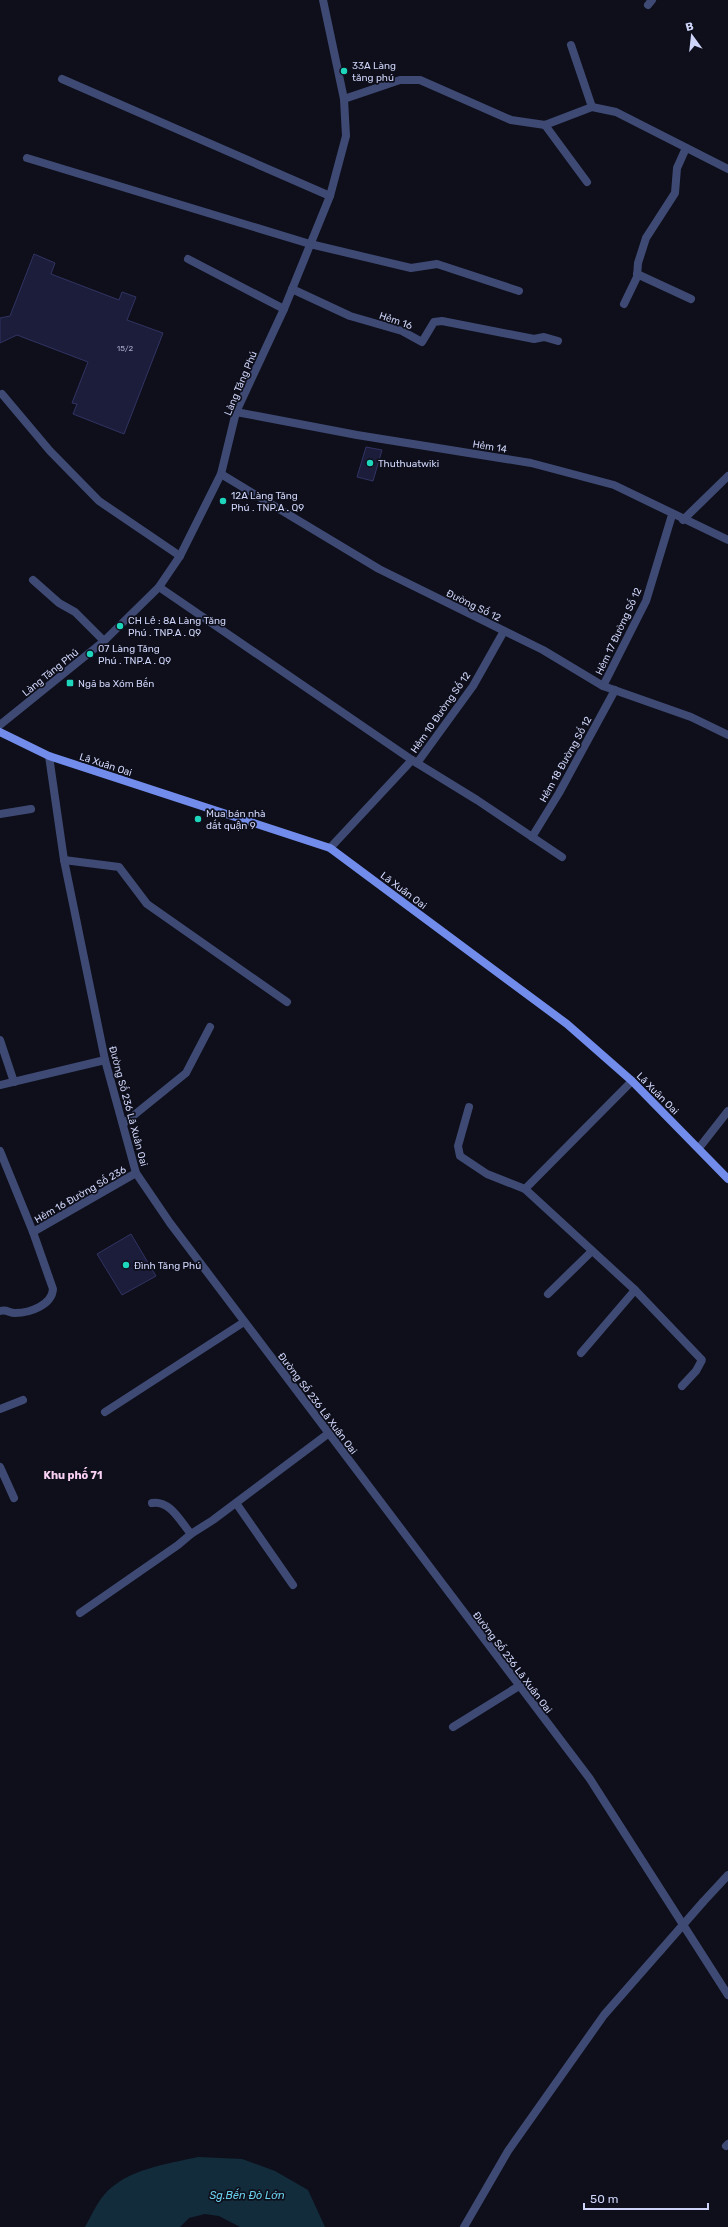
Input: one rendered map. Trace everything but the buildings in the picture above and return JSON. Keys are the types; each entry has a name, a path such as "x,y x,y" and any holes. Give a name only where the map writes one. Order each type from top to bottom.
{"main road":[{"name":"Lã Xuân Oai","path":"0,732 49,756 330,848 567,1024 632,1081 728,1178"}],"street":[{"name":"Làng Tăng Phú","path":"0,725 104,641 159,587 180,556 220,474 236,412 284,309 330,196 346,136 344,99 323,0"},
{"path":"571,45 592,106"},
{"path":"62,79 330,196"},
{"path":"344,99 400,80 420,80 511,120 545,125 592,106 616,112 728,169"},
{"path":"545,125 587,182"},
{"path":"624,304 637,274 638,262 646,238 675,193 678,168 686,148"},
{"path":"27,158 310,244 411,268 437,264 519,291"},
{"path":"188,259 284,309"},
{"path":"637,274 690,299"},
{"name":"Hẻm 16","path":"292,289 350,316 402,331 422,342 434,322 442,321 534,339 544,337 558,341"},
{"path":"2,394 50,451 99,501 180,556"},
{"name":"Hẻm 14","path":"236,412 357,435 531,463 614,485 672,515 728,540"},
{"name":"Đường Số 12","path":"220,474 379,569 543,650 603,686 691,717 728,735"},
{"path":"683,520 728,476"},
{"name":"Hẻm 17 Đường Số 12","path":"603,686 646,601 672,515"},
{"path":"33,580 58,603 75,612 104,641"},
{"path":"159,587 414,762 562,857"},
{"name":"Hẻm 10 Đường Số 12","path":"330,848 414,762 472,686 504,631"},
{"name":"Hẻm 18 Đường Số 12","path":"532,837 559,793 614,690"},
{"name":"Đường Số 236 Lã Xuân Oai","path":"49,756 64,860 105,1060 136,1173 170,1223 244,1322 590,1779 728,1995"},
{"path":"0,814 31,809"},
{"path":"64,860 119,867 147,904 287,1002"},
{"path":"123,1124 186,1073 210,1027"},
{"path":"0,1040 14,1082"},
{"path":"0,1086 105,1060"},
{"path":"525,1189 632,1081"},
{"path":"469,1107 458,1146 460,1156 487,1174 525,1189 635,1290 702,1360 696,1371 682,1386"},
{"path":"699,1148 728,1111"},
{"path":"0,1151 33,1232 53,1289 53,1296 48,1302 29,1312 14,1313 7,1309 0,1311"},
{"name":"Hẻm 16 Đường Số 236","path":"33,1232 136,1173"},
{"path":"548,1294 592,1251"},
{"path":"580,1353 635,1290"},
{"path":"105,1412 244,1322"},
{"path":"0,1409 23,1400"},
{"path":"80,1613 178,1545 329,1433"},
{"path":"0,1467 14,1498"},
{"path":"152,1503 160,1502 166,1504 191,1534"},
{"path":"236,1503 293,1586"},
{"path":"453,1727 519,1686"},
{"path":"464,2227 508,2151 604,2015 728,1875"}],"water":[{"name":"Sg.Bến Đò Lớn","path":"198,2157 242,2159 275,2171 308,2190 325,2227 240,2227 219,2216 205,2214 189,2218 180,2227 85,2227 96,2206 104,2195 113,2186 124,2179 135,2173 160,2165"}],"place":[{"name":"33A Làng tăng phú","path":"344,71"},
{"name":"Thuthuatwiki","path":"370,463"},
{"name":"12A Làng Tăng Phú . TNP.A . Q9","path":"223,501"},
{"name":"CH Lẻ : 8A Làng Tăng Phú . TNP.A . Q9","path":"120,626"},
{"name":"07 Làng Tăng Phú . TNP.A . Q9","path":"90,654"},
{"name":"Ngã ba Xóm Bến","path":"70,683"},
{"name":"Mua bán nhà đất quận 9","path":"198,819"},
{"name":"Đình Tăng Phú","path":"126,1265"}],"district":[{"name":"Khu phố 71","path":"73,1475"}]}
